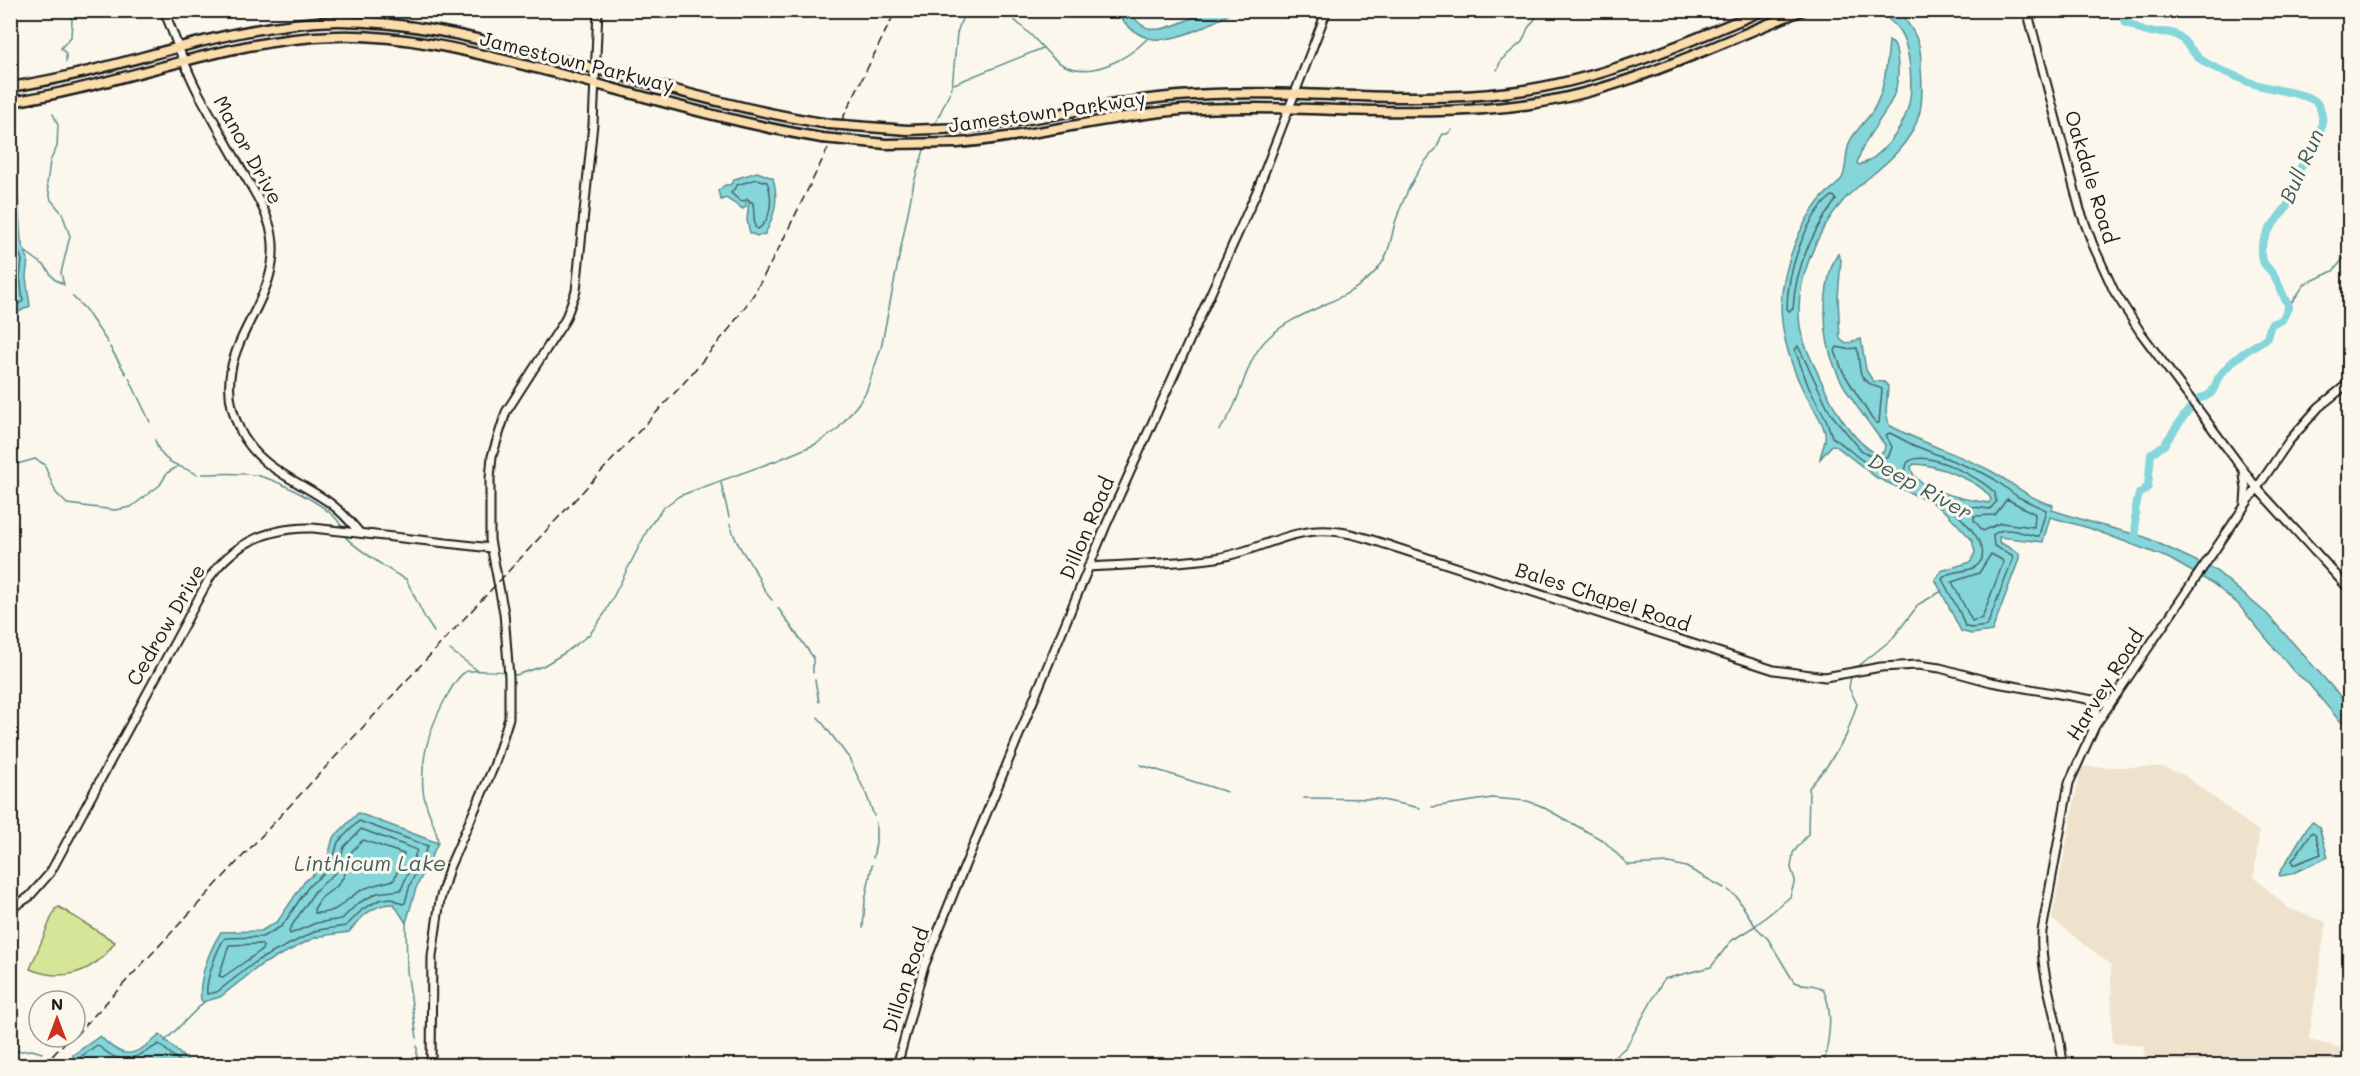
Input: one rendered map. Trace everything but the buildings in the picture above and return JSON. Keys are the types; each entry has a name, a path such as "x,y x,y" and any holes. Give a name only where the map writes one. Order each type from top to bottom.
{"main road":[{"name":"Jamestown Parkway","path":"10,87 55,78 233,33 320,22 372,22 454,33 763,111 829,124 907,130 964,128 1011,123 1157,98 1215,94 1458,96 1509,92 1588,78 1635,63 1764,10"},
{"name":"Jamestown Parkway","path":"10,102 59,93 236,48 287,39 337,36 371,37 451,47 759,125 822,138 886,144 957,143 1013,137 1158,112 1215,108 1459,110 1510,107 1551,101 1641,77 1803,10"}],"street":[{"name":"Manor Drive","path":"164,10 197,91 263,208 272,235 273,255 268,279 231,364 229,386 235,417 245,439 257,456 279,473 331,504 344,514 359,532"},
{"path":"431,1065 432,956 440,900 461,836 503,742 509,718 509,673 503,600 491,548 490,478 498,434 511,402 565,320 576,291 590,160 598,10"},
{"name":"Dillon Road","path":"897,1065 924,969 1119,493 1250,209 1327,10"},
{"name":"Oakdale Road","path":"2027,10 2080,210 2100,262 2133,321 2256,488 2345,582 2349,590"},
{"name":"Harvey Road","path":"2063,1065 2041,947 2068,783 2092,731 2244,505 2308,417 2349,382"},
{"path":"2243,470 2246,489 2244,505"},
{"name":"Cedrow Drive","path":"10,909 37,890 50,873 210,577 221,563 248,541 274,531 302,528 359,532 491,548"},
{"name":"Bales Chapel Road","path":"1088,567 1216,558 1306,532 1335,531 1374,541 1618,618 1751,664 1813,676 1846,674 1896,665 1918,665 1940,668 1991,682 2110,703"},
{"path":"2092,731 2097,710 2096,701"}],"shaded area":[{"path":"2081,767 2163,767 2184,775 2259,832 2254,877 2288,908 2326,922 2309,1040 2349,1050 2349,1065 2144,1065 2144,1046 2112,1043 2111,965 2052,919"}],"green space":[{"path":"59,907 115,942 98,961 67,975 55,975 30,969 55,909"}],"water":[{"path":"1215,10 1234,11 1188,33 1176,37 1154,39 1134,31 1116,11 1130,11 1138,22 1148,28 1158,29 1170,27"},
{"name":"Deep River","path":"1879,11 1899,11 1918,41 1922,81 1920,113 1912,132 1897,152 1849,194 1833,213 1809,259 1800,293 1800,326 1803,339 1824,387 1843,421 1868,448 1878,455 1884,451 1885,445 1848,393 1839,376 1827,339 1826,294 1831,268 1838,254 1841,260 1838,297 1840,339 1846,344 1861,339 1866,370 1873,381 1884,382 1888,386 1886,412 1889,425 1992,472 2034,498 2053,505 2052,510 2145,537 2215,570 2267,614 2349,706 2349,728 2337,718 2307,682 2294,672 2238,604 2212,583 2168,558 2089,528 2050,517 2043,542 1999,537 1999,542 2019,553 2019,559 1992,631 1971,634 1961,631 1935,579 1941,571 1971,562 1975,552 1972,540 1947,513 1931,502 1877,478 1836,446 1832,445 1820,459 1825,439 1824,427 1804,392 1789,354 1783,327 1781,299 1792,251 1801,229 1821,199 1841,180 1850,141 1872,112 1880,96 1885,77 1889,41 1894,45 1897,53 1896,89 1891,102 1862,149 1857,163 1859,165 1882,151 1900,127 1907,111 1911,81 1906,47 1899,30","holes":["1914,464 1945,470 1968,480 1986,492 1991,499 1989,503 1956,497 1931,488 1914,475 1911,467"]},
{"path":"757,172 773,178 776,200 774,213 765,234 757,236 750,233 747,220 749,200 747,198 743,209 726,198 721,200 718,191 725,185 730,185 735,179"},
{"path":"11,176 18,197 21,241 28,259 26,277 30,306 11,316"},
{"name":"Linthicum Lake","path":"358,813 438,843 416,888 406,923 394,904 380,906 363,917 349,932 312,939 261,965 220,997 203,1002 201,982 203,973 221,932 261,931 278,921 305,881 326,864 333,838"},
{"path":"2313,822 2319,827 2328,857 2291,874 2280,876 2279,874 2308,826"},
{"path":"160,1035 192,1065 73,1065 73,1055 82,1049 87,1049 87,1045 100,1036 123,1053 143,1048"}],"waterway":[{"path":"66,62 66,54 61,48 71,37 72,20 69,10"},
{"path":"934,126 952,88 957,33 965,10"},
{"path":"1005,10 1054,59 1074,69 1086,70 1108,65 1130,53 1147,39"},
{"path":"1497,70 1501,60 1522,42 1535,19 1536,10"},
{"name":"Bull Run","path":"2125,10 2126,23 2146,32 2169,32 2177,35 2200,59 2212,66 2251,83 2312,99 2317,103 2321,112 2320,131 2298,174 2294,194 2264,239 2262,247 2263,261 2275,277 2289,306 2282,320 2271,324 2267,338 2231,363 2218,378 2212,392 2200,398"},
{"path":"954,84 1043,48"},
{"path":"53,114 58,125 57,147 50,161 47,184 51,200 62,213 70,236 61,273 64,285"},
{"path":"1219,430 1233,408 1253,359 1268,338 1296,318 1357,287 1382,263 1412,182 1443,134 1452,130"},
{"path":"510,673 516,675 543,666 590,634 605,613 649,527 663,508 679,496 816,444 837,430 858,404 866,392 881,348 914,182 925,147"},
{"path":"2289,306 2305,284 2333,271 2350,251"},
{"path":"26,252 45,266 54,279 63,284"},
{"path":"72,296 85,309 108,343"},
{"path":"110,347 126,374"},
{"path":"129,378 150,422"},
{"name":"Bull Run","path":"2136,541 2135,511 2139,494 2148,487 2151,454 2164,445 2189,409"},
{"path":"155,440 166,459 197,474"},
{"path":"10,466 35,459 44,464 56,493 67,504 115,510 131,507 160,485 167,473 177,467"},
{"path":"202,474 234,473 263,477 315,502 336,518 341,526"},
{"path":"721,483 729,517"},
{"path":"730,524 740,547 772,600"},
{"path":"345,536 355,546 406,579 434,632"},
{"path":"1855,669 1892,639 1919,604 1942,591"},
{"path":"778,608 813,657 813,673"},
{"path":"450,650 477,670"},
{"path":"438,843 423,790 425,752 436,717 455,682 465,672 506,672"},
{"path":"1604,1066 1626,1047 1664,979 1711,967 1731,941 1755,926 1790,897 1795,880 1791,868 1793,853 1808,834 1809,788 1827,766 1846,736 1857,704 1849,688 1851,676"},
{"path":"815,680 819,702"},
{"path":"818,717 849,758 874,816"},
{"path":"1141,765 1227,792"},
{"path":"1304,798 1378,799 1420,808"},
{"path":"1432,807 1492,798 1527,801 1539,805 1604,841 1628,865 1669,863 1686,867 1724,888"},
{"path":"873,858 876,823"},
{"path":"863,928 865,901 872,865"},
{"path":"1728,890 1736,896 1756,927 1768,939 1794,982 1823,989 1830,1017 1824,1066"},
{"path":"406,921 407,971 417,1038"},
{"path":"165,1041 204,1002"},
{"path":"417,1046 417,1066"},
{"path":"10,1052 32,1050 42,1053"},
{"path":"1615,1059 1617,1066"}],"railway":[{"path":"87,1023 682,385 730,328 754,294 780,246 896,10"},
{"path":"43,1066 59,1049"}]}
